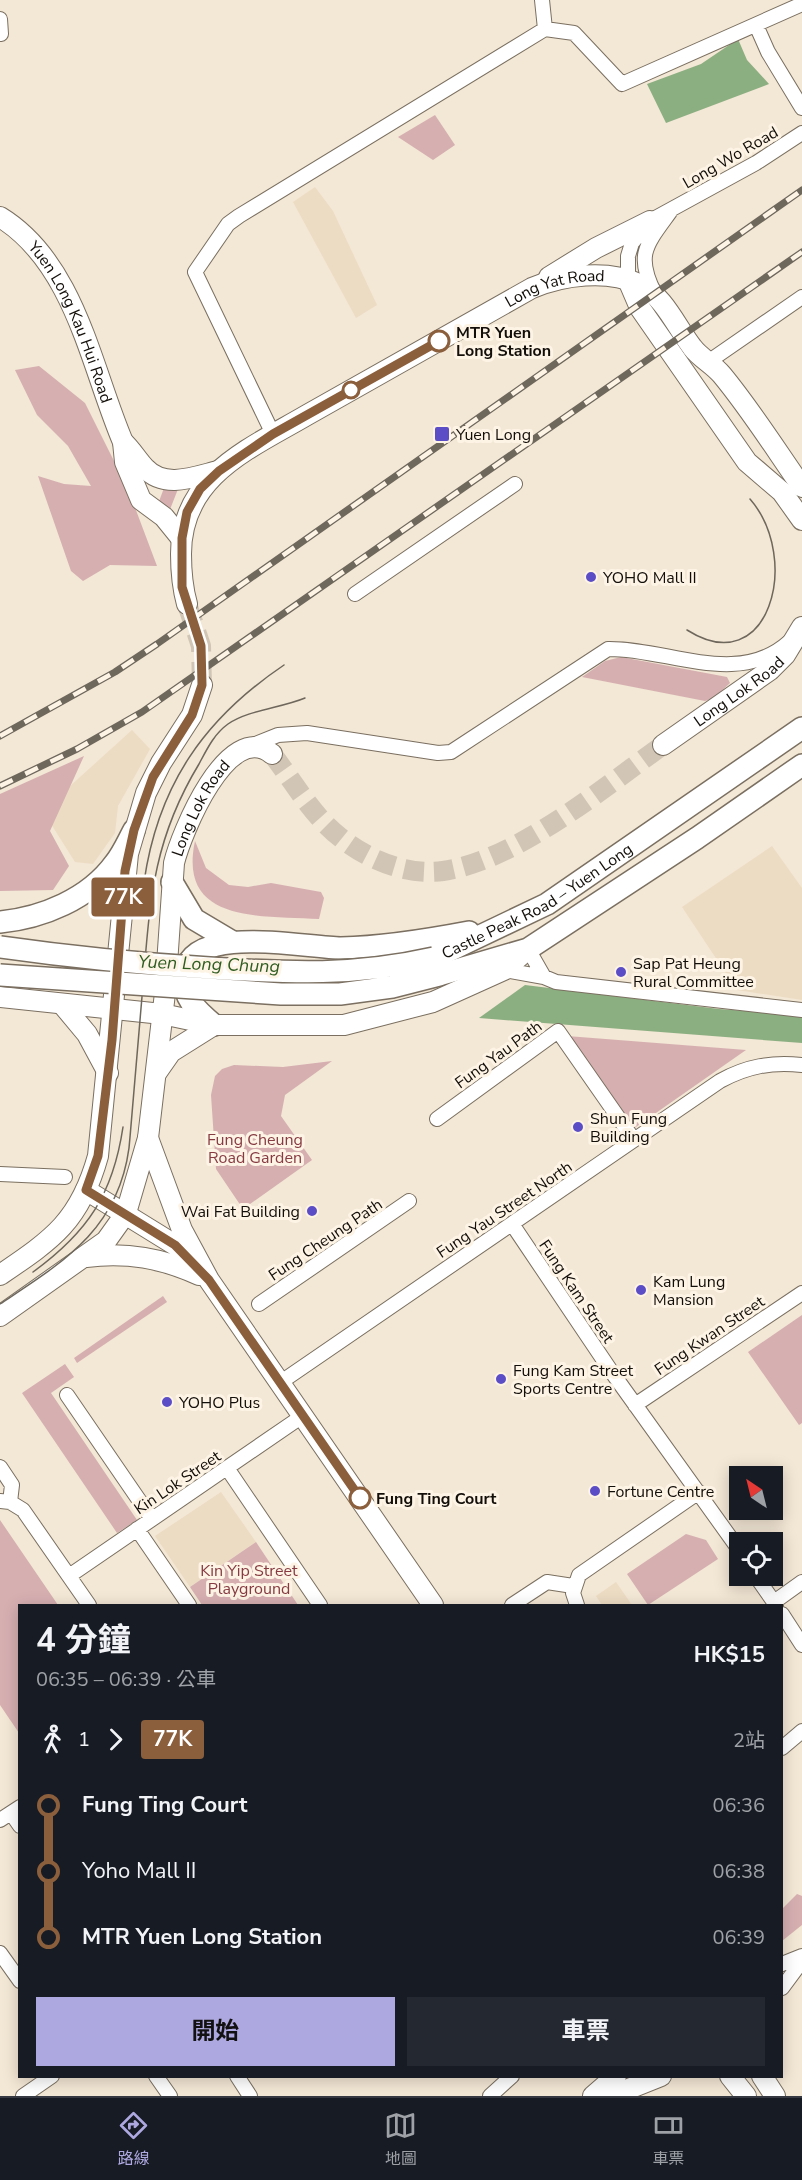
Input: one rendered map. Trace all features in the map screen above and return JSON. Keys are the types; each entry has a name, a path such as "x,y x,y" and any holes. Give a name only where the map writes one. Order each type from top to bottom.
{"main road":[{"name":"Yuen Long Kau Hui Road","path":"0,217 22,232 78,313 123,442 125,462 141,500 164,517 182,538"},
{"path":"532,288 596,248 650,221"},
{"name":"Long Yat Road","path":"187,604 182,587 184,520 195,496 219,471 273,434 532,288 558,279 586,276 628,280 656,296 693,348 722,375 802,487"},
{"path":"628,280 640,308 747,462 782,492 802,520"},
{"path":"688,375 708,362"},
{"name":"Yuen Long Kau Hui Road","path":"123,442 145,469 161,478 187,479 219,471"},
{"name":"Long Lok Road","path":"663,745 770,670 784,655 798,632"},
{"path":"0,1275 56,1236 72,1216 86,1190 98,1156 115,1000 125,871 134,830 153,777 192,715 202,685"},
{"name":"Castle Peak Road – Yuen Long","path":"436,966 499,927 547,904 802,728"},
{"name":"Long Lok Road","path":"162,969 178,844 205,790 235,755 245,748 261,747 272,754"},
{"name":"Castle Peak Road – Yuen Long","path":"0,997 62,1004 115,1000 162,1014 214,1024 344,1024 432,1002 504,970 528,949 697,838 802,765"},
{"path":"0,922 43,913 87,890 116,862 134,830"},
{"path":"172,882 194,919 231,941"},
{"path":"157,1072 171,1052 214,1024 190,1003 183,980 191,958 211,946 231,941 342,948 430,939 499,927"},
{"path":"0,947 162,969"},
{"name":"Castle Peak Road – Yuen Long","path":"162,969 339,973 436,966 528,949"},
{"path":"0,975 162,969"},
{"path":"0,1316 106,1241 126,1214 148,1138 162,1014 162,969"},
{"path":"62,1004 87,1034 108,1073"},
{"path":"148,1138 182,1230 209,1280 432,1604"},
{"path":"86,1190 175,1245 209,1280"},
{"path":"86,1257 113,1254 142,1256 177,1265 209,1280"},
{"path":"594,2096 614,2078"},
{"path":"594,2096 626,2090 656,2078"},
{"path":"732,2078 746,2096"},
{"path":"763,2078 775,2096"}],"street":[{"path":"542,0 545,29"},
{"path":"273,434 195,272 228,225 239,216 545,29 574,33 622,84 802,4"},
{"path":"0,19 1,34"},
{"path":"756,25 768,52 802,108"},
{"name":"Long Wo Road","path":"628,280 628,256 632,243 650,221 756,163 802,133"},
{"name":"Long Wo Road","path":"656,296 646,276 644,257 649,241 673,208"},
{"path":"708,362 802,297"},
{"path":"355,594 515,484"},
{"path":"245,748 278,735 307,733 438,753 451,752 608,649 727,665 740,664 765,657 798,632"},
{"path":"528,949 544,977"},
{"path":"504,970 544,977 556,982 802,1010"},
{"name":"Fung Yau Path","path":"437,1119 558,1031 634,1140"},
{"name":"Fung Yau Street North","path":"281,1382 720,1081 747,1068 776,1063 802,1065"},
{"path":"0,1174 65,1177"},
{"name":"Fung Cheung Path","path":"258,1304 409,1201"},
{"name":"Fung Kam Street","path":"512,1224 635,1405 729,1535"},
{"name":"Fung Kwan Street","path":"635,1405 802,1293"},
{"path":"68,1395 152,1519"},
{"name":"Kin Lok Street","path":"69,1576 304,1415"},
{"path":"0,1467 12,1485 5,1502 28,1516 88,1604"},
{"path":"227,1468 319,1604"},
{"path":"577,1604 573,1586 584,1571 699,1492"},
{"path":"137,1529 188,1604"},
{"path":"514,1604 547,1582 573,1586"},
{"path":"763,1586 775,1603 802,1582"},
{"path":"783,1616 802,1645"},
{"path":"783,1747 802,1731"},
{"path":"0,1953 18,1978"},
{"path":"783,1964 802,1956"},
{"path":"783,1987 802,1961"},
{"path":"23,2096 49,2078"},
{"path":"157,2078 170,2096"},
{"path":"238,2078 250,2096"},
{"path":"490,2096 510,2078"}],"shaded area":[{"path":"738,39 747,60 769,84 666,123 647,84 701,64"},
{"path":"315,187 333,211 377,305 356,318 293,202"},
{"path":"132,730 150,749 118,806 115,833 93,864 75,862 51,824 69,787"},
{"path":"772,846 802,888 802,1000 737,990 682,907"},
{"path":"525,985 719,1009 802,1015 802,1043 479,1018"},
{"path":"221,1492 256,1542 190,1587 155,1536"},
{"path":"616,1582 631,1604 601,1604 596,1596"}],"green space":[{"path":"435,115 455,145 433,160 398,137"},
{"path":"39,366 85,403 128,489 157,566 110,565 83,581 71,571 38,476 64,484 91,486 68,446 37,415 15,370"},
{"path":"164,488 178,489 169,512 158,504"},
{"path":"621,657 727,677 730,683 714,698 705,701 582,677 605,661"},
{"path":"84,756 50,831 69,866 53,890 0,891 0,794"},
{"path":"195,841 206,868 229,885 248,887 271,883 321,892 324,898 319,919 251,915 230,910 212,902 199,888 193,868"},
{"path":"567,1036 746,1050 633,1129"},
{"name":"Fung Cheung Road Garden","path":"332,1061 285,1095 281,1116 312,1160 243,1209 216,1169 211,1095 215,1076 222,1069 234,1065 283,1067"},
{"path":"163,1296 167,1302 77,1363 74,1358"},
{"path":"802,1315 802,1423 799,1425 748,1352"},
{"path":"65,1364 74,1377 51,1393 137,1520 117,1533 22,1393"},
{"path":"0,1520 57,1604 18,1604 18,1732 0,1705"},
{"path":"686,1534 706,1540 718,1559 650,1604 627,1574"},
{"name":"Kin Yip Street Playground","path":"256,1542 297,1604 201,1604 190,1587"},
{"path":"797,1894 802,1896 802,1925 783,1940 783,1908"}],"waterway":[{"name":"Yuen Long Chung","path":"326,982 346,982"}],"tunnel":[{"path":"187,604 201,646 202,685"},
{"path":"272,754 321,820 341,838 363,853 389,865 430,872 471,864 500,853 529,838 587,801 663,745"}],"tram line":[{"path":"687,630 715,642 739,640 757,627 769,606 775,581 774,552 766,524 750,499"},
{"path":"144,882 151,847 161,815 173,785 189,757 230,708 284,665"},
{"path":"0,1304 66,1258 84,1241 100,1222 113,1201 123,1177 129,1148 146,954 156,871 172,819 184,792 211,742 228,724 245,715 305,698"},
{"path":"33,1272 69,1242 95,1210 112,1172 119,1151 123,1127"}],"railway":[{"path":"0,736 115,672 157,644 802,190"},
{"path":"0,786 77,749 142,712 802,252"}],"bus line":[{"name":"77K","path":"360,1498 298,1405 209,1280 175,1245 86,1190 98,1156 112,1040 121,912 128,854 146,793 168,750 192,715 204,673 198,634 182,587 182,538 187,512 195,496 206,482 273,434 439,341"}],"place":[{"name":"MTR Yuen Long Station","path":"439,341"},
{"name":"Yuen Long","path":"442,434"},
{"name":"YOHO Mall II","path":"591,577"},
{"name":"Sap Pat Heung Rural Committee","path":"621,972"},
{"name":"Shun Fung Building","path":"578,1127"},
{"name":"Wai Fat Building","path":"312,1211"},
{"name":"Kam Lung Mansion","path":"641,1290"},
{"name":"Fung Kam Street Sports Centre","path":"501,1379"},
{"name":"YOHO Plus","path":"167,1402"},
{"name":"Fortune Centre","path":"595,1491"},
{"name":"Fung Ting Court","path":"360,1498"}]}
